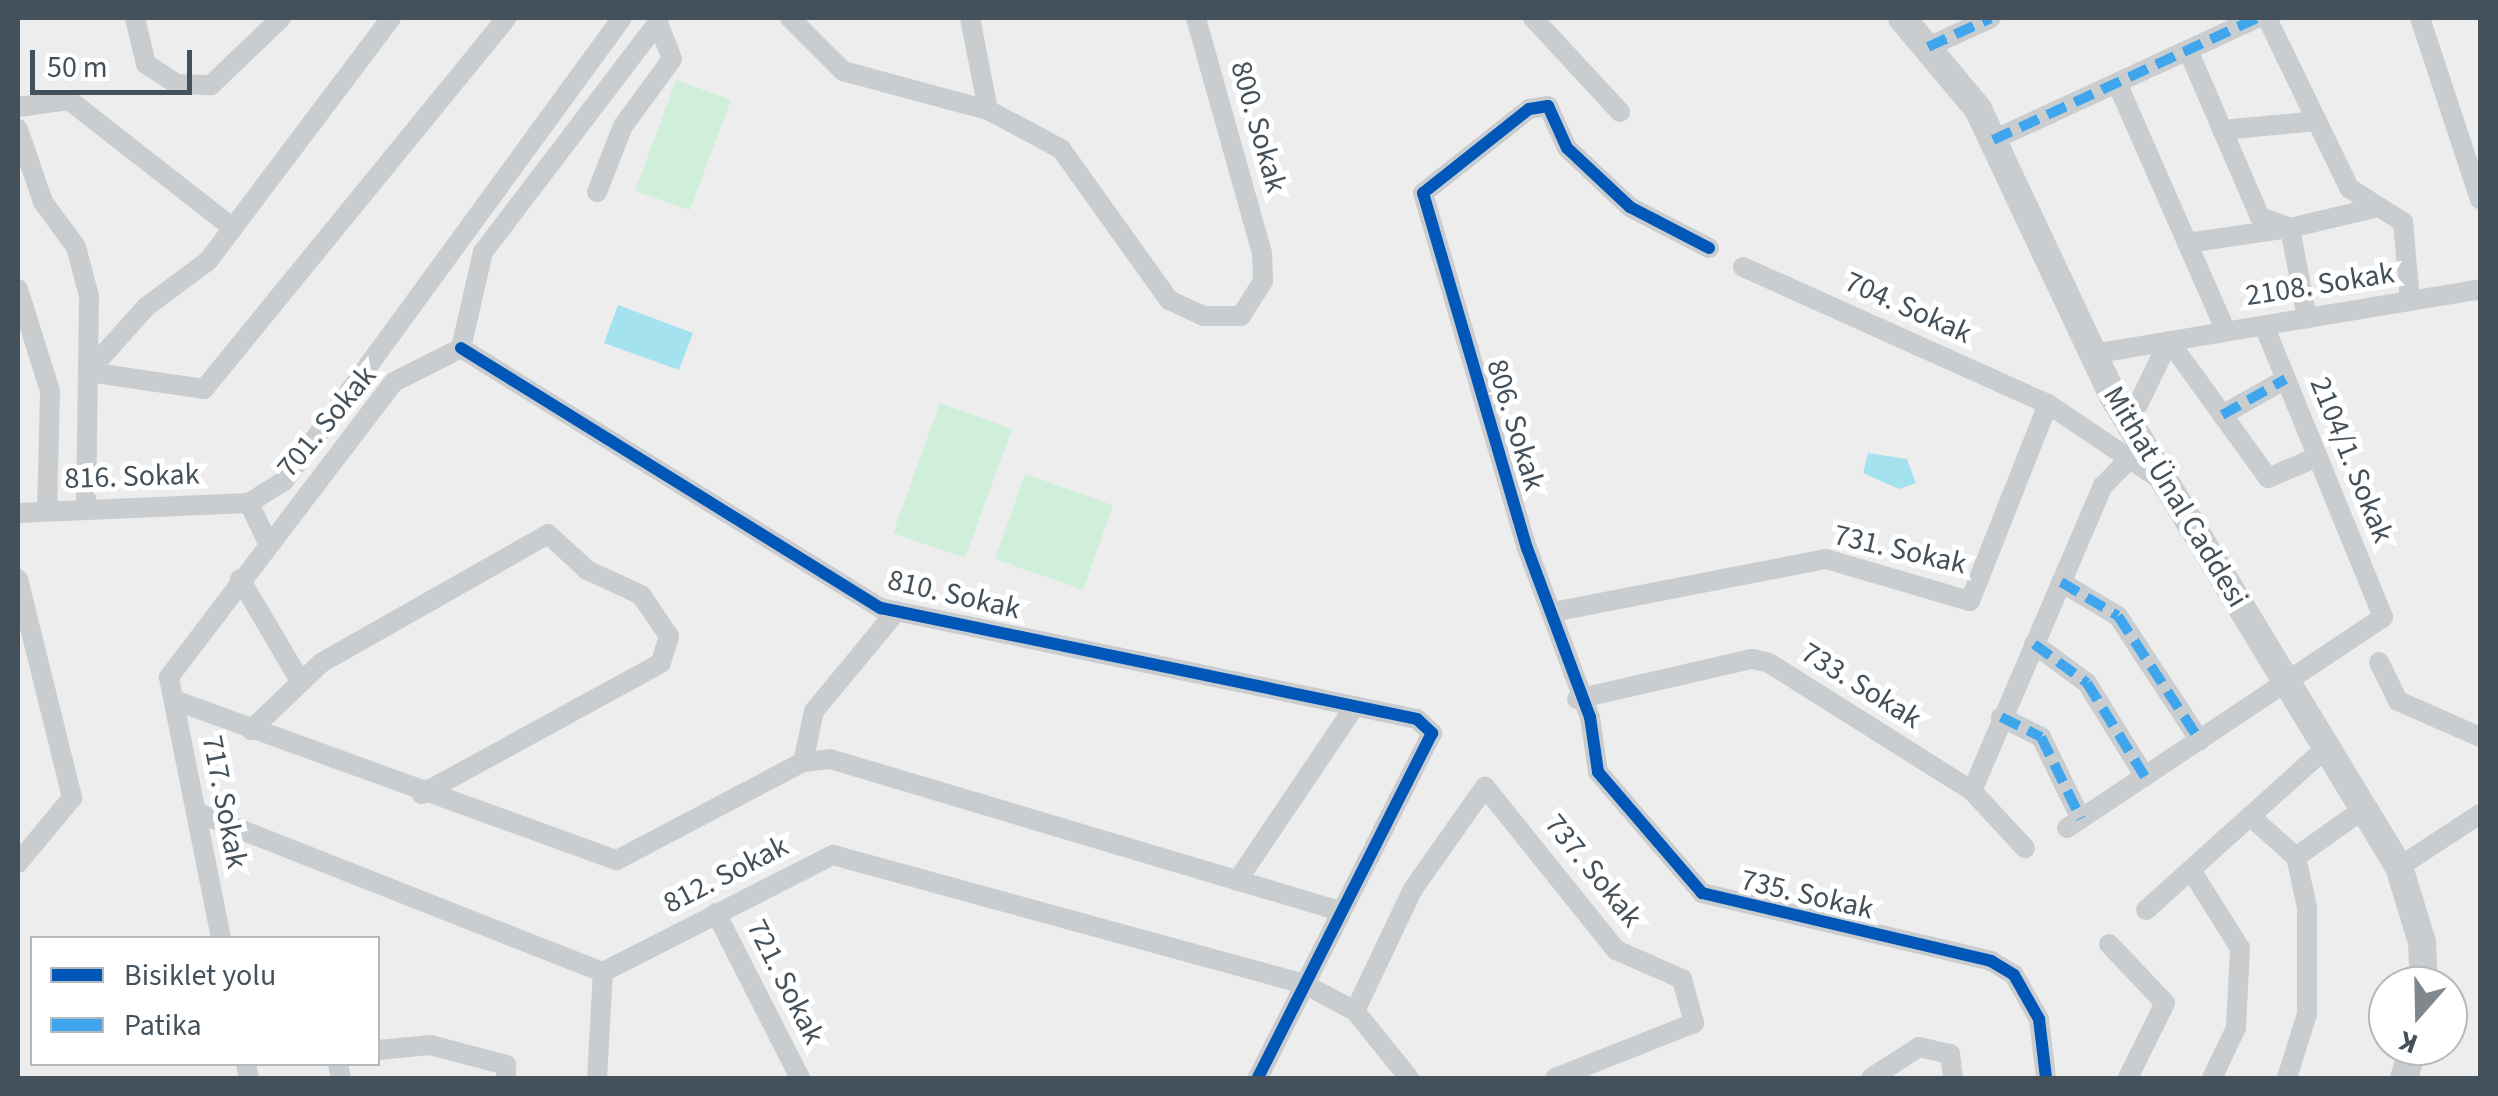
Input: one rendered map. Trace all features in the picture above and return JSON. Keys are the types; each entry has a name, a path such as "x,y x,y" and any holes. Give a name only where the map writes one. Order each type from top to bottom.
{"main road":[{"name":"Mithat Ünal Caddesi","path":"1902,18 1928,47 1993,140 2126,418 2399,866 2422,942 2423,966"}],"street":[{"path":"134,18 146,64 177,84 211,85 280,18"},
{"path":"88,372 233,228 391,18"},
{"path":"88,372 204,389 507,18"},
{"name":"701. Sokak","path":"249,503 284,481 622,18"},
{"path":"790,18 843,71 988,110 970,18"},
{"name":"800. Sokak","path":"988,110 1061,149 1169,300 1204,316 1240,316 1263,281 1262,253 1196,18"},
{"path":"1533,18 1620,112"},
{"path":"1928,47 1991,18"},
{"path":"1993,140 2257,18"},
{"path":"2267,18 2349,188 2402,222 2410,301"},
{"path":"2420,18 2480,199"},
{"path":"597,192 624,126 672,59 657,20"},
{"path":"461,348 484,252 657,20"},
{"path":"2188,50 2260,217 2290,228"},
{"path":"2117,83 2226,332"},
{"path":"18,107 69,100 233,228"},
{"name":"806. Sokak","path":"1577,699 1423,193 1528,109 1548,106 1567,148 1630,207 1710,248"},
{"path":"2222,130 2317,122"},
{"path":"18,129 43,202 76,247 89,296 86,505"},
{"path":"2187,242 2290,228 2379,207"},
{"path":"2290,228 2307,318"},
{"name":"704. Sokak","path":"1743,266 2048,404 2164,482"},
{"path":"18,289 50,391 47,511"},
{"name":"2108. Sokak","path":"2093,354 2480,289"},
{"name":"2104/1. Sokak","path":"2264,325 2382,617 2288,684"},
{"path":"1972,791 2104,486 2130,458 2126,418 2169,341 2268,478 2318,457"},
{"name":"701. Sokak","path":"169,677 394,382 461,348"},
{"name":"810. Sokak","path":"461,348 896,612 1418,719 1432,733 1340,911"},
{"path":"2222,415 2286,379"},
{"name":"731. Sokak","path":"1552,612 1826,559 1970,601 2048,404"},
{"path":"249,503 268,543"},
{"name":"816. Sokak","path":"18,513 86,505 249,503"},
{"path":"252,730 301,682 548,534 586,570 642,594 669,636 661,663 422,794"},
{"path":"18,578 72,798 18,863"},
{"path":"240,579 301,682"},
{"path":"2061,582 2118,616 2200,741"},
{"path":"803,762 814,710 896,612"},
{"path":"2034,644 2087,682 2145,778"},
{"name":"733. Sokak","path":"1577,699 1752,659 1972,791 2025,848"},
{"path":"2379,662 2398,701 2480,738"},
{"name":"717. Sokak","path":"169,677 221,936"},
{"path":"2001,717 2041,737 2074,824 2288,684"},
{"name":"735. Sokak","path":"1577,699 1590,718 1598,772 1702,893 1991,961 2014,975 2038,1018 2046,1078"},
{"path":"174,700 422,794 618,860 803,762 830,759 1340,911 1258,1078"},
{"path":"1238,881 1355,706"},
{"path":"2146,910 2328,747"},
{"name":"737. Sokak","path":"1355,1011 1414,888 1486,787 1616,950 1682,979 1694,1023 1555,1078"},
{"path":"2296,857 2365,808"},
{"path":"2399,866 2479,811"},
{"path":"196,812 603,972 597,1078"},
{"path":"2250,816 2296,857 2313,947 2308,1014 2288,1078"},
{"name":"812. Sokak","path":"603,972 833,855 1302,983 1355,1011"},
{"path":"2190,870 2240,948 2236,1028 2212,1078"},
{"name":"721. Sokak","path":"716,913 800,1078"},
{"path":"2109,944 2165,1003 2128,1078"},
{"path":"1355,1011 1410,1078"},
{"path":"380,1050 430,1045 506,1064 506,1078"},
{"path":"1871,1078 1919,1047 1950,1054 1952,1078"}],"green space":[{"path":"676,80 731,100 690,210 635,191"},
{"path":"940,403 1012,429 965,558 893,533"},
{"path":"1025,474 1113,505 1083,590 995,559"}],"water":[{"path":"618,305 693,333 679,370 604,343"},
{"path":"1868,453 1907,459 1916,483 1899,489 1863,473"}],"marked path":[{"path":"1928,47 1991,18"},
{"path":"1993,140 2257,18"},
{"path":"2222,415 2286,379"},
{"path":"2061,582 2118,616 2200,741"},
{"path":"2034,644 2087,683 2145,777"},
{"path":"2001,717 2041,737 2081,819"}],"cycle path":[{"path":"1709,248 1630,207 1567,148 1548,106 1529,109 1423,193 1527,548 1590,717 1598,772 1702,893 1991,961 2014,975 2039,1019 2046,1078"},
{"path":"461,348 881,608 1417,719 1432,733 1258,1078"}]}
